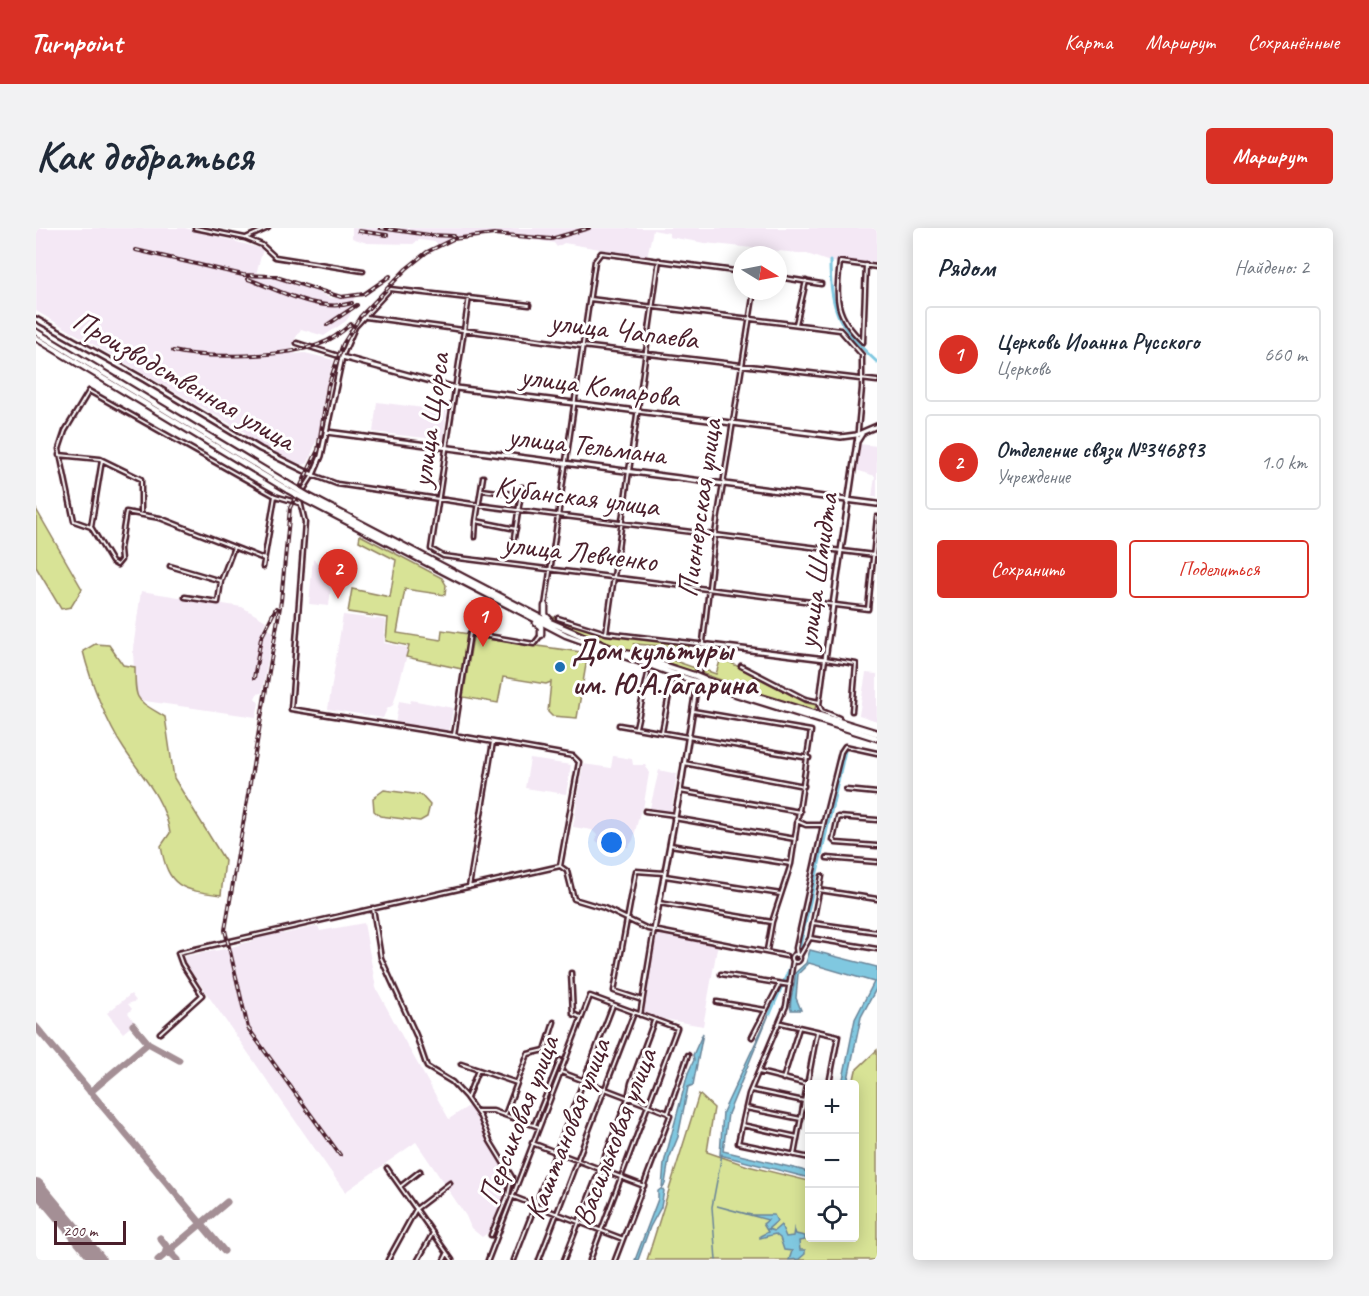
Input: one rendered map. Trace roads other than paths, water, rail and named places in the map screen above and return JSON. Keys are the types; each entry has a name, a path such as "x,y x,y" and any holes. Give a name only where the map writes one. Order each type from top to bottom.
{"highway":[{"path":"36,332 289,488"},
{"path":"36,338 289,488 494,596 540,625 542,635"},
{"path":"494,596 537,612 545,606"},
{"path":"545,606 546,616 563,628"},
{"path":"522,607 610,650"},
{"path":"524,614 566,635"},
{"path":"542,635 547,629 692,678 877,733"},
{"path":"705,682 877,738"}],"street":[{"path":"195,228 245,238 275,257 363,271"},
{"path":"213,233 214,228"},
{"path":"245,238 268,228"},
{"path":"545,606 595,261 601,252 733,271"},
{"path":"606,633 612,577 659,260"},
{"path":"866,265 862,342 848,328 836,303 840,262 866,265 877,267"},
{"path":"787,278 821,284"},
{"path":"590,299 796,324 806,281"},
{"path":"529,305 390,289 375,303 351,333 342,357 319,462 298,503 305,522 291,709 573,756 579,762 560,866"},
{"name":"улица Щорса","path":"431,549 469,297"},
{"name":"Пионерская улица","path":"640,1015 689,738 702,651 715,534 753,300"},
{"name":"улица Чапаева","path":"366,317 582,346 877,381"},
{"name":"Производственная улица","path":"36,319 146,380 260,450 312,475"},
{"name":"улица Шмидта","path":"796,324 840,330 862,356 860,379 862,388 857,442 820,704"},
{"path":"297,342 342,357"},
{"name":"улица Комарова","path":"342,357 456,388 841,437 864,433"},
{"path":"91,527 74,521 59,454 62,437 89,391 275,496 298,503"},
{"path":"864,433 877,426"},
{"name":"улица Тельмана","path":"327,432 877,504"},
{"name":"улица Шмидта","path":"857,442 864,433"},
{"path":"59,454 102,460 141,479 139,506 141,513"},
{"path":"102,460 91,527 106,555 117,565 121,560 120,549 126,512 141,513 264,559"},
{"name":"Кубанская улица","path":"312,475 337,484 479,505 874,555"},
{"path":"475,537 483,477"},
{"path":"514,538 522,487"},
{"path":"481,490 521,495"},
{"path":"263,567 275,496"},
{"path":"874,555 877,517"},
{"path":"476,522 516,529"},
{"path":"185,597 218,603 221,581 234,547"},
{"name":"улица Левченко","path":"431,549 443,556 868,609 874,555"},
{"path":"170,566 221,581"},
{"path":"558,618 606,633 856,664 852,711"},
{"path":"453,735 470,633 534,644 542,635"},
{"path":"702,651 707,645"},
{"path":"741,666 805,699 820,704 822,711 839,718"},
{"path":"636,728 648,674"},
{"path":"662,732 672,679"},
{"path":"693,711 811,731 791,864 772,922 767,950"},
{"path":"619,725 808,758"},
{"path":"469,888 493,742"},
{"path":"805,1157 738,1143 741,1125 751,1090 781,1023 841,752 847,745 877,753"},
{"path":"684,764 804,786"},
{"path":"680,790 800,812"},
{"path":"846,790 877,793"},
{"path":"645,811 795,839"},
{"path":"877,820 838,817 833,842 877,846"},
{"path":"797,821 806,825 823,825"},
{"path":"670,845 791,864"},
{"path":"827,858 877,862"},
{"path":"160,1033 202,995 182,964 178,953 560,866 567,871 574,899 604,908 654,930 767,950 795,958"},
{"path":"642,999 614,991 636,871 781,894"},
{"path":"795,958 810,938 822,876"},
{"path":"819,890 877,899"},
{"path":"659,903 772,922"},
{"path":"373,908 381,958 416,1035 427,1067 452,1082 467,1098 512,1176 510,1196 491,1235"},
{"path":"813,923 877,932"},
{"path":"810,938 877,949"},
{"path":"571,973 573,1014 580,1017"},
{"path":"721,974 779,986 790,985"},
{"path":"752,1037 779,986"},
{"name":"Персиковая улица","path":"488,1260 510,1196 590,996 613,1004"},
{"path":"717,1002 765,1010"},
{"path":"514,1260 613,1004 654,1020 631,1083 628,1098 564,1260"},
{"name":"Каштановая улица","path":"539,1260 634,1013"},
{"name":"Васильковая улица","path":"590,1260 677,1028 654,1020"},
{"path":"504,1115 528,1054 545,1050 554,1022"},
{"path":"781,1023 838,1036 830,1080"},
{"path":"783,1079 799,1028"},
{"path":"808,1080 817,1032"},
{"path":"615,1260 670,1116 668,1113 688,1055"},
{"path":"534,1125 560,1060"},
{"path":"461,1064 517,1083"},
{"path":"467,1098 478,1070"},
{"path":"560,1072 668,1113"},
{"path":"759,1072 805,1084"},
{"path":"751,1090 804,1101"},
{"path":"794,1155 805,1095"},
{"path":"746,1108 801,1119"},
{"path":"476,1111 487,1110 539,1127"},
{"path":"741,1125 797,1137"},
{"path":"532,1143 645,1186"},
{"path":"387,1168 452,1260"},
{"path":"400,1186 420,1171"},
{"path":"388,1260 416,1209 450,1183"},
{"path":"510,1196 623,1239"},
{"path":"418,1260 433,1233"},
{"path":"444,1260 447,1254"}],"water":[{"path":"810,950 877,967 877,987 861,1017 848,1080 843,1080 855,1019 874,982 809,963 798,974 796,998 801,1010 791,1010 790,1002 795,973 806,963"},
{"path":"770,1012 728,1114 723,1151 802,1170 805,1171 805,1177 720,1155 723,1112"},
{"path":"703,1033 693,1085 688,1087 678,1137 669,1159 665,1184 662,1188 664,1163 688,1073 694,1060 693,1055"},
{"path":"662,1188 664,1191 661,1207 650,1227 638,1260 635,1260 658,1199 658,1191"},
{"path":"717,1206 751,1215 774,1215 777,1221 768,1229 774,1231 781,1225 786,1237 793,1236 794,1229 796,1234 805,1236 805,1240 799,1241 800,1250 805,1250 805,1254 799,1259 789,1260 792,1251 784,1250 780,1238 775,1234 760,1238 768,1232 763,1224 768,1220"}],"waterway":[{"path":"830,261 832,293 839,318 854,339 877,362"},
{"path":"795,953 800,946 845,751"},
{"path":"770,1014 793,960"},
{"path":"716,1260 712,1207 722,1154"}],"railway":[{"path":"380,228 454,236"},
{"path":"340,1155 248,1028 225,930 281,601 290,508 318,450 328,386 343,344 360,317 406,269 427,252 453,239 494,234 551,239 589,228"},
{"path":"359,231 387,235"},
{"path":"136,250 243,275 273,276 341,297 364,294 390,276"},
{"path":"248,279 313,303 326,305 352,303"},
{"path":"327,325 357,305"},
{"path":"173,351 226,356 288,352 324,342 351,324"},
{"path":"254,678 261,638 276,608"}],"place":[{"name":"Отделение связи №346893","path":"338,599"},
{"name":"Церковь Иоанна Русского","path":"483,647"},
{"name":"Дом культуры им. Ю.А.Гагарина","path":"560,667"}]}
